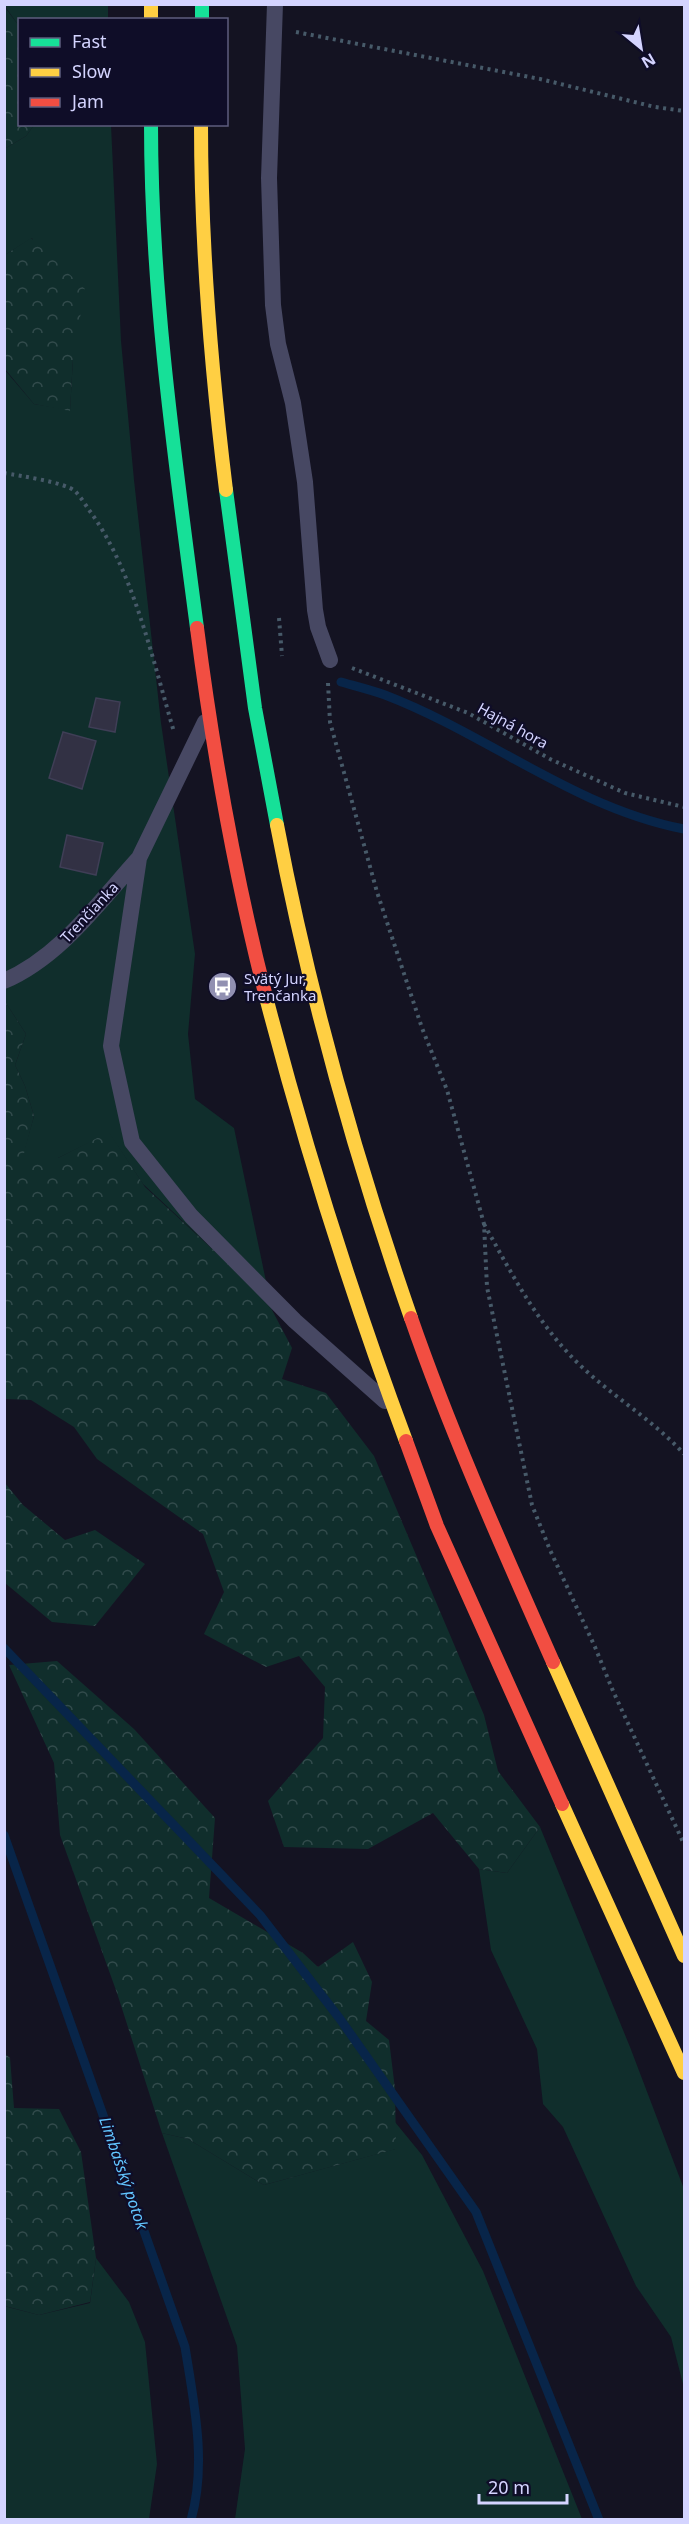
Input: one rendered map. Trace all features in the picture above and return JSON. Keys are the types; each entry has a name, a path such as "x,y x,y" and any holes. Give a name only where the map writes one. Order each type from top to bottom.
{"main road":[{"path":"151,126 152,179 165,379 208,716 246,920 277,1041 346,1271 437,1526 684,2073"},
{"path":"201,126 201,186 212,375 232,538 257,719 294,916 324,1040 388,1251 437,1390 483,1504 684,1956"}],"lane":[{"path":"275,4 269,178 273,305 278,344 293,404 305,482 315,610 318,627 330,660"},
{"path":"208,716 139,858 111,1046 132,1142 191,1216 295,1321 393,1408"},
{"name":"Trenčianka","path":"4,981 20,974 64,941 139,858"}],"path":[{"path":"274,28 540,79 655,107 684,111"},
{"path":"4,473 46,481 74,490 101,526 121,568 141,622 185,767"},
{"path":"330,660 327,689 330,722 377,892 422,1028 447,1090 484,1224 487,1287 532,1505 613,1691 684,1844"},
{"name":"Hajná hora","path":"330,660 468,713 550,759 625,793 684,807"},
{"path":"484,1224 518,1286 545,1328 582,1367 671,1440 684,1454"}],"green space":[{"path":"4,5 108,5 108,18 18,18 18,25"},
{"path":"4,6 18,25 18,126 33,126 26,136 6,148"},
{"path":"33,126 111,126 121,341 134,480 161,723 195,954 188,1034 195,1099 234,1128 272,1310 247,1281 143,1184 109,1133 58,1158 22,1158 34,1116 25,1086 15,1065 26,1034 4,1000 4,369 34,404 70,410 73,358 32,238 5,255 5,147 26,136"},
{"path":"31,238 85,289 73,358 70,411 34,404 5,369 5,255"},
{"path":"4,1000 26,1034 15,1065 25,1086 34,1116 23,1157 58,1158 109,1132 145,1187 247,1281 272,1310 292,1348 282,1379 326,1393 374,1456 484,1715 498,1771 540,1827 507,1873 479,1869 433,1813 368,1849 284,1847 268,1801 323,1738 325,1687 299,1656 266,1667 204,1634 224,1592 203,1534 97,1459 74,1427 31,1400 5,1399"},
{"path":"5,1483 23,1505 65,1540 95,1530 145,1564 95,1626 52,1622 5,1583"},
{"path":"57,1661 134,1729 215,1818 209,1898 303,1953 318,1967 353,1942 372,1982 366,2021 389,2040 395,2089 396,2149 264,2185 188,2139 162,2133 117,1993 60,1835 54,1763 9,1665"},
{"path":"540,1827 630,2047 684,2189 684,2388 671,2337 636,2286 563,2127 543,2104 537,2049 491,1950 479,1869 507,1873"},
{"path":"4,2053 10,2058 14,2108 59,2109 81,2152 96,2258 90,2302 39,2315 5,2306"},
{"path":"395,2122 422,2155 483,2271 582,2519 235,2519 245,2449 237,2346 162,2133 188,2139 264,2185 395,2149"},
{"path":"96,2258 129,2302 145,2342 157,2464 149,2519 5,2519 4,2306 39,2315 90,2303"}],"building":[{"path":"96,698 120,702 115,732 89,727"},
{"path":"63,732 96,741 82,789 49,778"},
{"path":"67,835 103,843 96,875 60,867"}],"waterway":[{"path":"341,682 385,695 423,711 568,788 606,805 644,819 684,829"},
{"path":"4,1648 260,1915 340,2019 476,2212 599,2520"},
{"name":"Limbašský potok","path":"4,1835 185,2347 199,2455 196,2499 191,2520"}],"traffic: fast":[{"path":"202,4 202,18"},
{"path":"151,126 155,250 160,313 197,628"},
{"path":"226,490 255,708 277,825"}],"traffic: slow":[{"path":"151,4 151,18"},
{"path":"201,126 208,307 226,490"},
{"path":"277,825 304,950 335,1074 352,1136 411,1318"},
{"path":"266,997 330,1221 406,1441"},
{"path":"553,1662 684,1956"},
{"path":"562,1804 684,2073"}],"traffic: jam":[{"path":"197,628 226,814 244,906 266,997"},
{"path":"411,1318 461,1449 553,1662"},
{"path":"406,1441 437,1526 562,1804"}],"place":[{"name":"Svätý Jur, Trenčanka","path":"223,987"}]}
